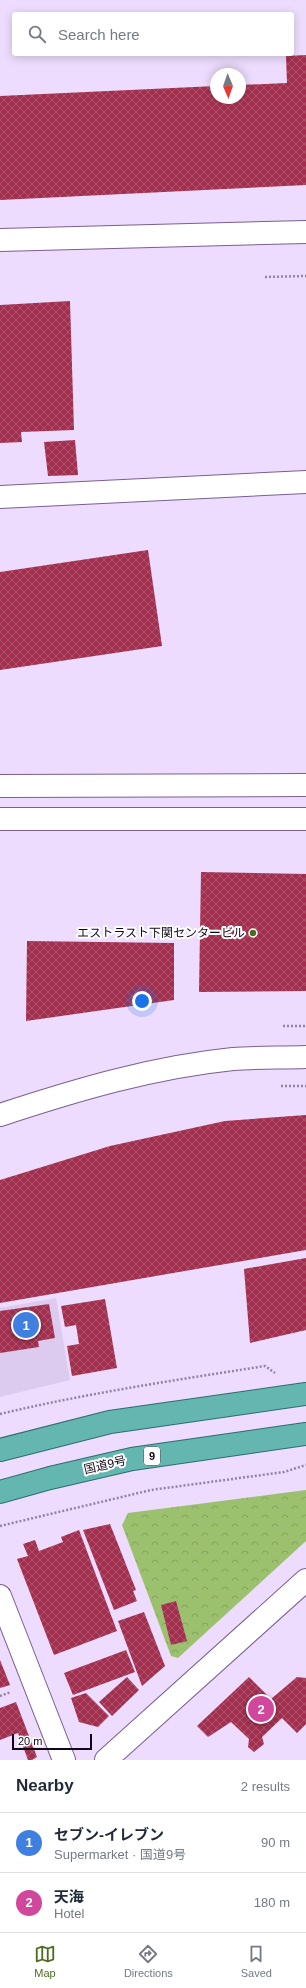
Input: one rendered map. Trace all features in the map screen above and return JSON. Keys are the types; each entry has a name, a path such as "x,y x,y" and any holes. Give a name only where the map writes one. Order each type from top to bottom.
{"highway":[{"path":"0,1450 110,1422 306,1394"},
{"name":"国道9号","path":"0,1492 50,1478 132,1459 306,1434"}],"street":[{"path":"0,240 305,233"},
{"path":"0,497 306,482"},
{"path":"0,786 306,785"},
{"path":"0,819 306,819"},
{"path":"0,1115 66,1093 182,1066 234,1059 306,1058"},
{"path":"106,1760 306,1580"},
{"path":"0,1596 64,1760"}],"path":[{"path":"265,277 306,276"},
{"path":"283,1026 306,1026"},
{"path":"280,1086 306,1086"},
{"path":"0,1414 54,1401 121,1388 265,1366 279,1376"},
{"path":"0,1526 151,1490 284,1472 306,1465"},
{"path":"0,1696 17,1690"}],"shaded area":[{"path":"56,1298 70,1380 0,1397 0,1308"}],"green space":[{"path":"306,1490 306,1541 178,1658 171,1656 122,1525 128,1513"}],"building":[{"path":"306,55 306,185 0,200 0,96 210,86 210,104 246,104 246,85 287,83 286,56"},
{"path":"70,301 74,430 21,432 22,442 0,443 0,305"},
{"path":"75,440 78,475 48,476 44,442"},
{"path":"148,550 162,646 0,670 0,572"},
{"name":"エストラスト下関センタービル","path":"201,872 306,874 306,991 199,992"},
{"path":"27,941 174,943 174,1000 26,1021"},
{"path":"306,1115 306,1250 0,1303 0,1180 110,1146 225,1121"},
{"path":"306,1258 306,1330 250,1343 244,1269"},
{"path":"105,1299 117,1368 72,1376 67,1346 79,1344 76,1325 65,1327 61,1306"},
{"path":"49,1304 55,1338 38,1341 39,1347 0,1353 0,1311"},
{"path":"110,1524 136,1590 133,1591 137,1601 114,1610 83,1530"},
{"path":"79,1530 117,1631 54,1655 17,1559 28,1556 23,1544 35,1540 39,1551 63,1542 61,1537"},
{"path":"176,1601 187,1641 171,1645 161,1605"},
{"path":"144,1612 165,1666 142,1686 118,1621"},
{"path":"126,1650 135,1672 73,1695 64,1673"},
{"path":"0,1660 10,1685 0,1688"},
{"path":"127,1677 139,1690 112,1716 99,1702"},
{"path":"249,1677 271,1699 297,1677 306,1678 306,1724 297,1733 282,1718 262,1737 264,1744 254,1752 248,1747 249,1739 231,1722 208,1737 197,1726"},
{"path":"86,1693 109,1716 98,1727 79,1722 71,1698"},
{"path":"16,1702 37,1757 32,1760 28,1760 18,1733 0,1740 0,1708"}],"place":[{"name":"エストラスト下関センタービル","path":"253,933"},
{"name":"セブン-イレブン","path":"26,1325"},
{"name":"天海","path":"261,1709"}]}
